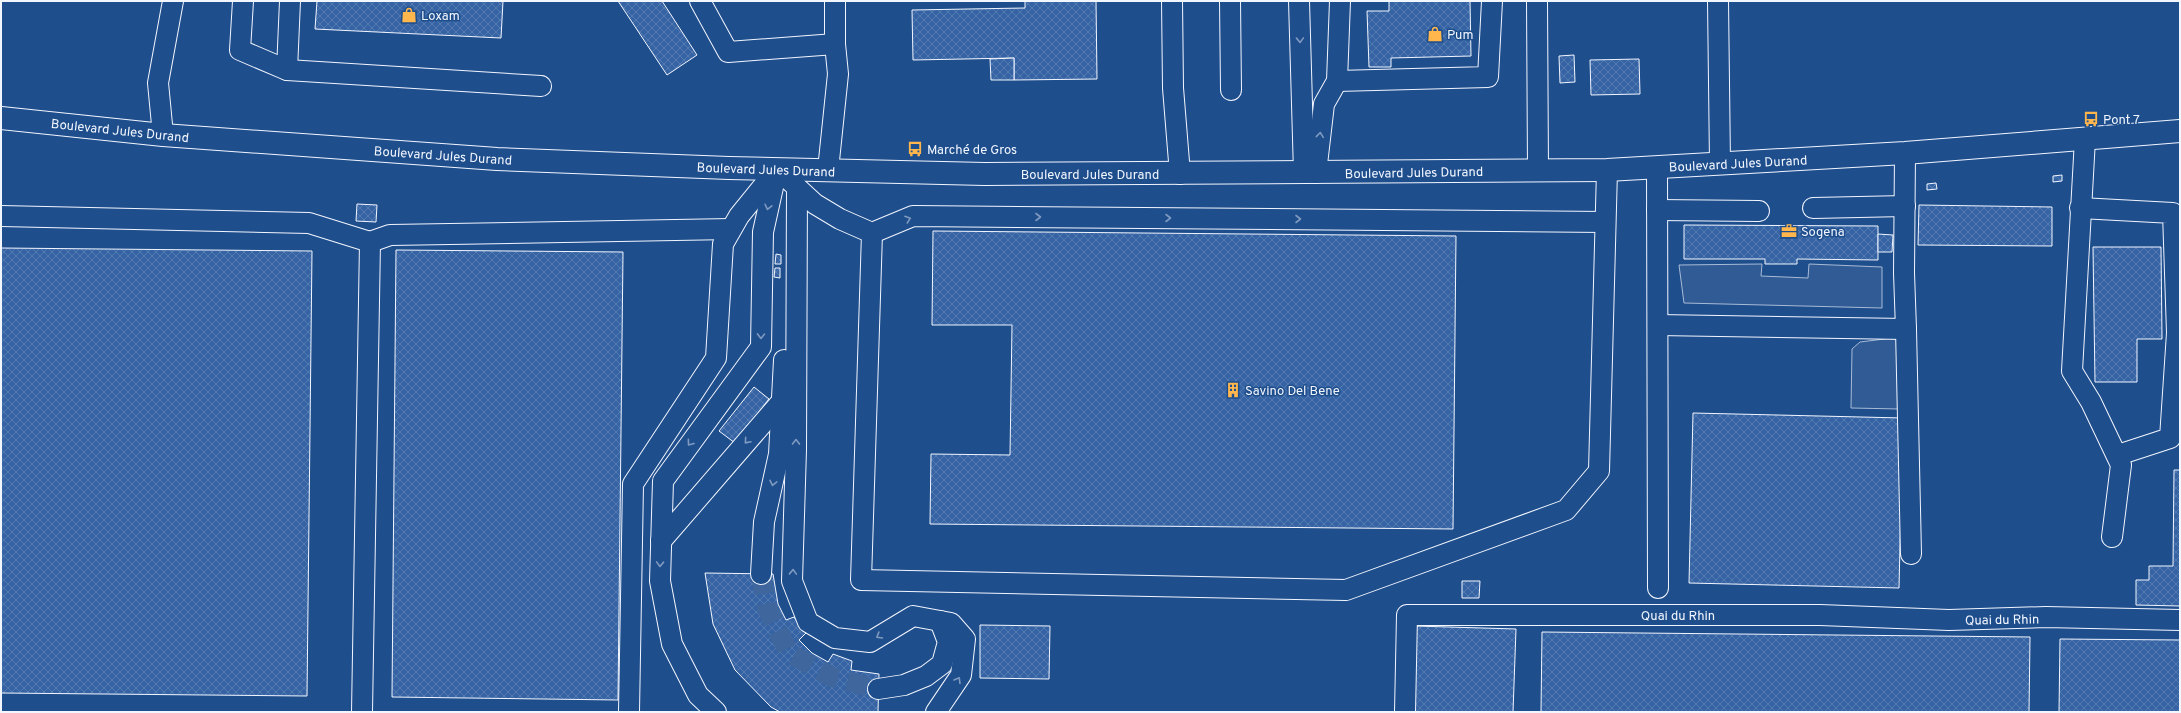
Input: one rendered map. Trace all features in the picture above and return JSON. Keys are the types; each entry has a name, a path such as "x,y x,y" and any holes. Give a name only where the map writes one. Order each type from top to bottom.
{"main road":[{"name":"Boulevard Jules Durand","path":"1,118 163,135 787,178 828,170 986,174 1310,174 1607,170 1905,153 2180,132"}],"street":[{"path":"163,135 158,83 173,1"},
{"path":"243,1 240,50 287,70 542,86"},
{"path":"287,70 290,1"},
{"path":"700,1 728,52 835,44"},
{"path":"828,170 838,74 835,44 835,1"},
{"path":"1172,1 1173,88 1180,174"},
{"path":"1230,1 1231,90"},
{"path":"1299,1 1310,174"},
{"path":"1310,174 1324,104 1337,81 1340,1"},
{"path":"1337,81 1488,77 1492,1"},
{"path":"1537,1 1538,170"},
{"path":"1718,1 1720,164"},
{"path":"2085,139 2072,371 2091,402 2118,455 2121,465 2112,537"},
{"path":"1905,153 1904,273 1911,554"},
{"path":"1657,167 1658,588"},
{"path":"872,232 861,580 1346,590 1566,510 1599,471 1607,170"},
{"path":"629,712 633,484 716,358 723,244 739,216 787,178"},
{"path":"787,178 821,208 840,219 872,232 913,216 1605,222"},
{"path":"761,574 764,522 779,454 786,283 787,178"},
{"path":"716,712 698,695 672,644 660,581 663,481 761,347 763,232 787,178"},
{"path":"787,178 796,434 792,581 808,622 835,638 870,642 913,616 951,622 965,639 961,675 936,712"},
{"path":"1813,208 1905,206"},
{"path":"2080,208 2177,211 2177,333 2170,438 2118,455"},
{"path":"1657,210 1760,211"},
{"path":"1,216 309,223 370,242 390,235 731,230"},
{"path":"362,712 370,242"},
{"path":"1658,325 1906,329"},
{"path":"661,541 782,401"},
{"name":"Quai du Rhin","path":"1405,712 1407,615 1812,615 1949,620 2046,617 2180,620"},
{"path":"878,689 904,685 926,676 942,664 948,642 940,621"}],"shaded area":[{"path":"1762,264 1761,276 1808,278 1809,264 1882,267 1882,308 1684,303 1679,265"},
{"path":"1900,337 1900,409 1851,408 1852,349 1860,342"}],"building":[{"name":"Loxam","path":"317,1 503,1 501,38 315,29"},
{"path":"618,1 662,1 697,55 667,75"},
{"path":"1025,1 1096,1 1097,79 1014,80 1014,58 913,60 912,10 1025,8"},
{"path":"1389,1 1470,1 1471,56 1391,58 1391,67 1369,67 1367,11 1389,11"},
{"path":"1574,55 1575,82 1560,83 1559,56"},
{"path":"1014,58 1014,80 991,80 990,59"},
{"path":"1639,59 1640,94 1591,95 1590,60"},
{"path":"2062,175 2062,181 2053,182 2053,176"},
{"path":"1936,183 1937,189 1927,190 1927,184"},
{"path":"357,204 377,205 376,222 356,221"},
{"path":"1919,205 2052,207 2052,246 1918,245"},
{"path":"1684,225 1878,226 1878,260 1797,259 1797,264 1765,264 1765,259 1684,259"},
{"name":"Savino Del Bene","path":"933,231 1456,236 1453,529 930,524 931,454 1010,455 1012,325 932,325"},
{"path":"1878,234 1893,235 1892,252 1878,252"},
{"path":"2093,247 2161,247 2162,339 2137,339 2137,382 2095,382"},
{"path":"1,248 312,251 307,696 1,693"},
{"path":"396,250 623,252 618,700 392,697"},
{"path":"776,254 781,255 781,264 775,264"},
{"path":"775,268 780,268 780,278 774,277"},
{"path":"754,387 769,399 735,443 719,431"},
{"path":"1693,413 1903,418 1899,588 1689,583"},
{"path":"2174,470 2180,470 2180,606 2136,605 2136,580 2149,580 2149,566 2173,566"},
{"path":"705,573 773,574 778,604 786,620 794,617 806,633 799,640 812,653 828,662 833,654 852,661 851,670 879,674 878,712 780,712 771,707 735,670 713,624"},
{"path":"1462,581 1480,581 1479,598 1462,598"},
{"path":"980,625 1050,626 1049,679 980,678"},
{"path":"1415,626 1516,629 1513,712 1412,712"},
{"path":"1542,632 2030,637 2029,712 1541,712"},
{"path":"2060,639 2180,640 2180,712 2059,712"}],"tunnel":[{"path":"761,574 767,608 789,653 832,677 878,689"}],"place":[{"name":"Loxam","path":"409,15"},
{"name":"Pum","path":"1435,34"},
{"name":"Pont 7","path":"2091,119"},
{"name":"Marché de Gros","path":"915,149"},
{"name":"Sogena","path":"1789,231"},
{"name":"Savino Del Bene","path":"1233,390"}]}
